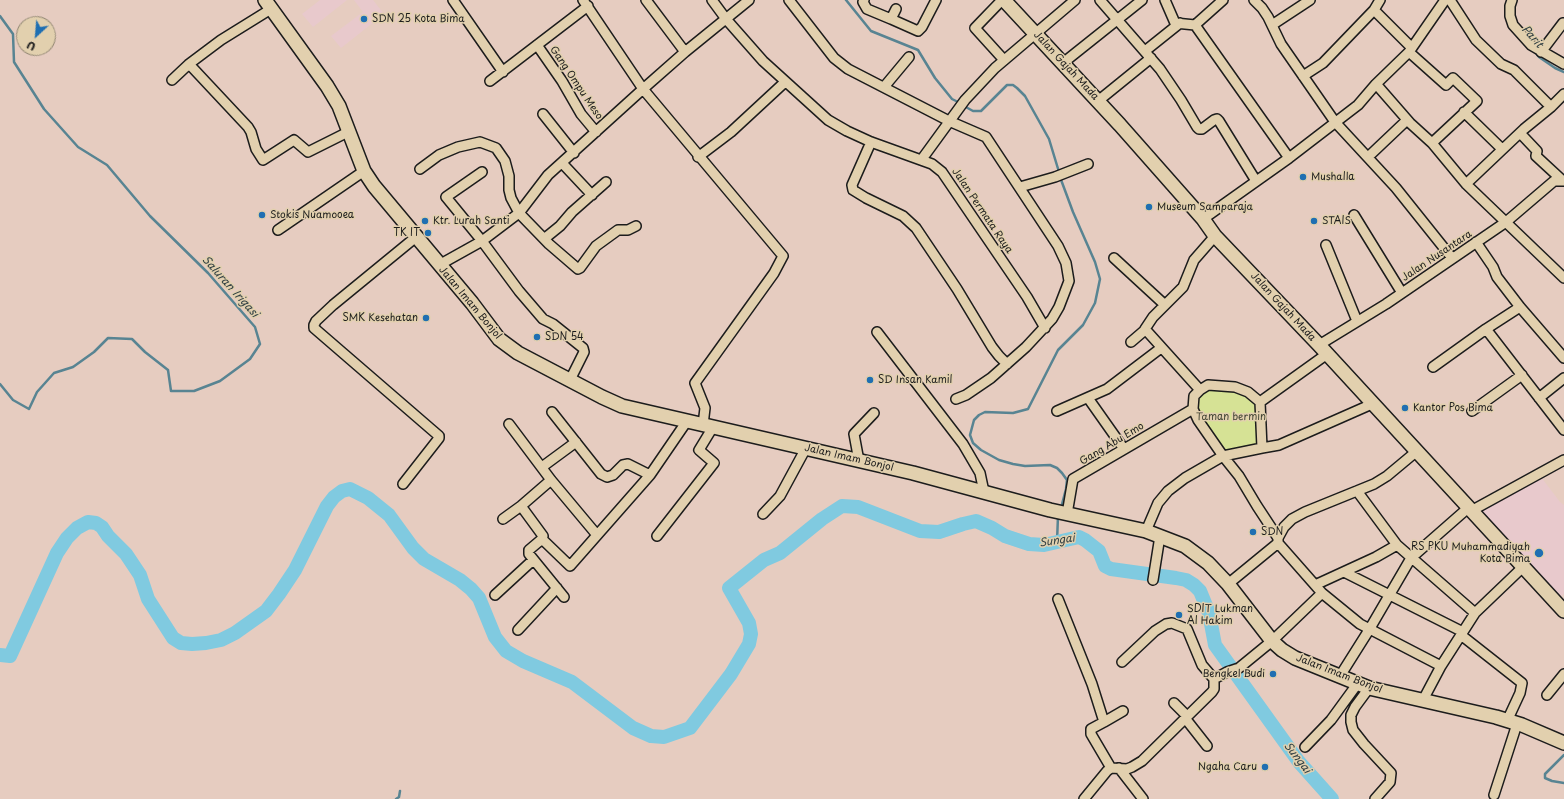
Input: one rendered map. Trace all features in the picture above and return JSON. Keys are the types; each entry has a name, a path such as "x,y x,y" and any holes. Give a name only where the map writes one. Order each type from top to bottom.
{"street":[{"path":"453,0 502,72"},
{"path":"646,0 684,52"},
{"name":"Jalan Permata Raya","path":"712,0 726,19 763,61 828,120 870,142 922,159 937,167 946,177 1027,297 1045,328"},
{"path":"439,265 482,241 519,214 541,183 562,163 684,52 749,0"},
{"path":"789,0 834,58 848,69 949,121 986,137 1058,246 1068,270 1069,281 1052,318 1045,328 1007,364 978,387 966,395 956,399"},
{"path":"864,0 863,2 867,9 918,31 922,27 936,0"},
{"path":"1003,0 976,28 1004,60"},
{"name":"Jalan Gajah Mada","path":"1003,0 1098,100 1203,218 1216,236 1323,349 1523,567 1562,604"},
{"path":"922,159 965,100 1004,60 1075,0"},
{"path":"1100,0 1148,54 1181,100 1197,127 1202,129 1214,120 1217,119 1219,121 1256,181"},
{"path":"1063,63 1142,0"},
{"path":"1165,0 1175,23 1195,25 1289,158"},
{"path":"1195,25 1223,0"},
{"path":"1254,0 1262,8 1281,44 1335,122 1396,188 1452,258"},
{"path":"1272,25 1310,0"},
{"path":"1303,76 1323,63 1374,10 1380,0"},
{"path":"1203,218 1289,158 1358,105 1376,84 1410,50 1445,0"},
{"path":"1450,0 1476,40 1502,64 1514,70 1551,107"},
{"path":"1512,0 1510,6 1510,16 1513,25 1531,45 1564,64"},
{"path":"490,81 537,46 586,3 642,89 783,256 774,273 695,383 705,408 708,426 699,450 714,463 658,536"},
{"path":"172,80 189,64 268,4"},
{"name":"Jalan Imam Bonjol","path":"268,4 327,86 339,106 364,171 374,186 472,303 499,339 507,346 602,397 622,406 806,448 984,492 1061,513 1146,531 1160,536 1189,549 1208,563 1228,584 1272,641 1282,650 1295,658 1364,686 1512,722 1564,743"},
{"path":"891,19 896,9"},
{"path":"1374,10 1410,50 1446,85 1453,78 1476,100 1432,143"},
{"path":"1098,100 1180,23"},
{"path":"1541,52 1563,23"},
{"name":"Gang Ompu Meso","path":"537,46 562,81 581,114 596,132"},
{"path":"884,87 909,57"},
{"path":"189,64 248,127 256,149 264,160 294,140 308,152 348,132"},
{"path":"698,156 734,130 785,82"},
{"path":"1376,84 1407,120 1432,143 1466,184 1564,278"},
{"path":"1466,184 1502,149 1564,94"},
{"path":"1464,112 1502,149"},
{"path":"544,114 574,153"},
{"path":"1368,157 1407,120"},
{"path":"1520,133 1537,151 1536,156 1563,181"},
{"path":"420,169 439,155 450,150 480,142 488,144 499,151 505,161 509,176 510,198 519,214 544,239 578,269 596,246 618,230 628,230 636,226"},
{"path":"870,142 852,185 853,190 903,216 916,228 957,290 995,352 1007,364"},
{"path":"562,163 592,195"},
{"path":"1020,187 1055,177 1088,164"},
{"path":"278,230 364,171"},
{"path":"482,172 446,197 482,241 518,291 543,319 553,324 583,348 584,352 570,380"},
{"name":"Jalan Nusantara","path":"1260,402 1357,321 1402,293 1506,222 1554,181 1563,181"},
{"path":"544,239 560,226 572,212 606,182"},
{"path":"1354,215 1402,293"},
{"path":"1131,342 1145,330 1146,325 1165,304 1183,288 1194,260 1216,236"},
{"path":"402,484 440,438 439,436 314,328 314,325 316,321 333,305 416,237"},
{"path":"1476,242 1493,267 1497,277 1520,307 1564,358"},
{"path":"1326,245 1357,321"},
{"path":"1114,258 1165,304"},
{"path":"1433,367 1520,307"},
{"path":"1486,329 1564,430"},
{"path":"1145,330 1200,390"},
{"path":"877,332 963,444 980,473 984,492"},
{"path":"1057,411 1107,389 1161,348"},
{"path":"1472,411 1522,375"},
{"path":"1539,398 1564,378"},
{"path":"1262,448 1260,402 1248,392 1235,387 1208,385 1194,396 1193,409 1198,420 1239,476 1278,540 1322,593 1369,630 1441,666"},
{"path":"1088,398 1124,449"},
{"path":"1146,531 1158,503 1168,491 1185,478 1223,456 1279,446 1372,404"},
{"name":"Gang Abu Emo","path":"1061,513 1073,479 1193,409"},
{"path":"552,412 604,476 610,477 623,465 628,464 650,475"},
{"path":"859,461 854,434 874,413"},
{"path":"542,539 570,566 650,475 686,421"},
{"path":"509,424 551,480 597,535"},
{"path":"542,467 576,442"},
{"path":"763,514 780,496 806,448"},
{"path":"1228,584 1278,540 1284,527 1292,519 1305,512 1382,480 1417,451"},
{"path":"1340,676 1411,558 1470,510 1564,460"},
{"path":"503,519 521,506 551,480"},
{"path":"1356,492 1397,545 1475,612"},
{"path":"521,506 543,534 542,539 529,550 529,554 564,597"},
{"path":"1153,580 1160,536"},
{"path":"1316,585 1376,558 1397,545"},
{"path":"495,595 533,560"},
{"path":"1423,700 1441,666 1475,612 1523,567"},
{"path":"1344,572 1462,634 1522,683 1494,795"},
{"path":"518,630 556,588"},
{"path":"1214,679 1239,668 1272,641 1322,593"},
{"path":"1058,600 1092,684 1104,722"},
{"path":"1084,799 1107,771 1115,768 1127,769 1142,761 1214,689 1214,679 1202,665 1187,629 1172,623 1166,624 1155,631 1122,662"},
{"path":"1547,695 1564,674"},
{"path":"1305,747 1364,686"},
{"path":"1364,686 1351,715 1353,730 1391,774 1390,782 1375,799"},
{"path":"1174,703 1207,746"},
{"path":"1123,711 1091,730 1091,734 1115,768 1142,799"}],"shaded area":[{"path":"320,0 347,0 313,27 302,14"},
{"path":"354,0 373,0 384,14 341,48 331,36 363,12"},
{"name":"RS PKU Muhammadiyah Kota Bima","path":"1541,477 1564,505 1564,594 1557,599 1475,512"}],"green space":[{"name":"Taman bermin","path":"1210,387 1240,391 1255,402 1260,446 1223,452 1216,449 1195,404 1197,397"}],"waterway":[{"path":"846,0 871,31 918,50 935,78 952,99 960,103"},
{"name":"Saluran Irigasi","path":"0,16 13,34 14,62 44,109 78,147 107,165 150,216 208,273 255,327 260,344 250,359 220,381 194,391 171,391 168,370 145,352 132,339 108,338 94,352 73,367 54,373 37,392 29,409 13,400 0,384"},
{"name":"Parit","path":"1535,52 1539,57 1555,68 1564,72"},
{"path":"964,106 973,111 981,111 1007,85 1013,85 1025,96 1049,139 1059,172"},
{"path":"1060,177 1073,212 1095,262 1100,279 1095,303 1083,325 1058,350 1028,409 1013,413 985,412 974,420 970,435 973,443 981,450 999,460 1025,466 1050,465 1057,468 1067,480 1061,508"},
{"name":"Sungai","path":"0,655 10,656 57,553 67,538 77,528 88,522 96,523 102,527 108,536 126,554 140,575 148,599 173,638 181,643 206,643 221,640 235,633 266,611 295,570 327,506 334,497 342,491 350,489 368,498 389,515 413,548 424,559 460,580 471,589 479,598 495,637 506,651 523,661 572,682 633,728 651,736 664,737 690,728 731,674 749,644 751,634 749,623 729,588 764,560 780,553 822,519 842,506 858,507 920,531 939,532 976,521 1005,536 1029,544 1044,545 1079,537 1099,551 1105,566 1111,569 1186,580 1200,591 1209,613 1215,645 1299,762 1332,799"},
{"name":"Sungai","path":"1057,542 1058,516"},
{"name":"Parit","path":"1564,755 1545,774 1545,778 1564,783"},
{"name":"Parit","path":"396,799 399,797 400,791"}],"place":[{"name":"SDN 25 Kota Bima","path":"364,19"},
{"name":"Mushalla","path":"1303,177"},
{"name":"Museum Samparaja","path":"1149,207"},
{"name":"Stokis Nuamooea","path":"262,215"},
{"name":"Ktr. Lurah Santi","path":"425,221"},
{"name":"STAIS","path":"1314,221"},
{"name":"TK IT","path":"428,233"},
{"name":"SMK Kesehatan","path":"426,318"},
{"name":"SDN 54","path":"537,337"},
{"name":"SD Insan Kamil","path":"870,380"},
{"name":"Kantor Pos Bima","path":"1405,408"},
{"name":"SDN","path":"1253,532"},
{"name":"RS PKU Muhammadiyah Kota Bima","path":"1539,553"},
{"name":"SDIT Lukman Al Hakim","path":"1179,615"},
{"name":"Bengkel Budi","path":"1273,674"},
{"name":"Ngaha Caru","path":"1265,767"}]}
